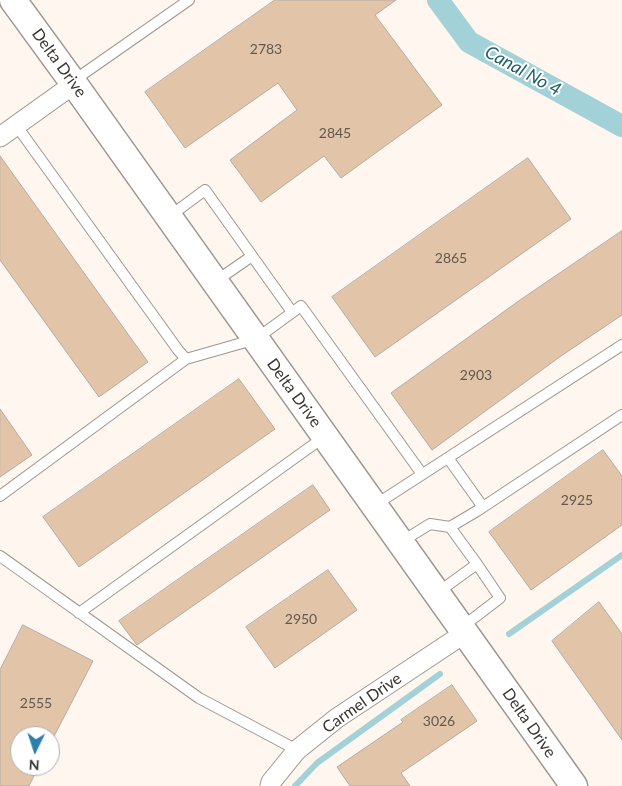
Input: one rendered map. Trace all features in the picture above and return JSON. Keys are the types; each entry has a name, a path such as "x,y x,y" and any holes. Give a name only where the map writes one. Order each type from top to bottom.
{"main road":[{"name":"Delta Drive","path":"13,0 574,786"}],"street":[{"path":"0,137 73,83"},
{"name":"Carmel Drive","path":"270,786 271,782 298,750 337,718 463,630"}],"lane":[{"path":"73,83 189,0"},
{"path":"16,125 186,359"},
{"path":"169,217 206,190 292,312"},
{"path":"215,282 252,256"},
{"path":"0,496 186,359 256,339 301,306 422,474"},
{"path":"375,505 622,344"},
{"path":"401,542 430,524 450,527 622,415"},
{"path":"79,613 325,436"},
{"path":"448,458 483,507"},
{"path":"450,527 500,598 463,630"},
{"path":"0,556 199,698 298,750"},
{"path":"437,593 477,564"}],"building":[{"path":"275,0 396,0 375,15 442,105 341,178 324,156 261,202 230,160 297,110 278,83 185,148 145,92"},
{"path":"0,156 148,362 99,397 0,260"},
{"path":"528,158 571,219 375,357 332,297"},
{"path":"622,231 622,315 561,356 432,450 391,393 520,300"},
{"path":"239,379 275,429 79,567 43,517"},
{"path":"0,409 32,455 0,477"},
{"path":"603,450 622,476 622,525 531,590 489,532"},
{"path":"313,485 330,510 136,644 119,621"},
{"path":"328,570 357,610 275,668 246,627"},
{"path":"599,602 622,634 622,740 552,641"},
{"path":"23,625 93,661 59,726 10,726 10,776 34,776 29,786 0,786 0,670"},
{"path":"452,685 477,721 401,773 410,786 350,786 337,767 403,722 401,720"}],"waterway":[{"name":"Canal No 4","path":"438,0 469,42 622,126"},
{"path":"509,634 622,555"},
{"path":"295,786 317,763 440,674"}]}
